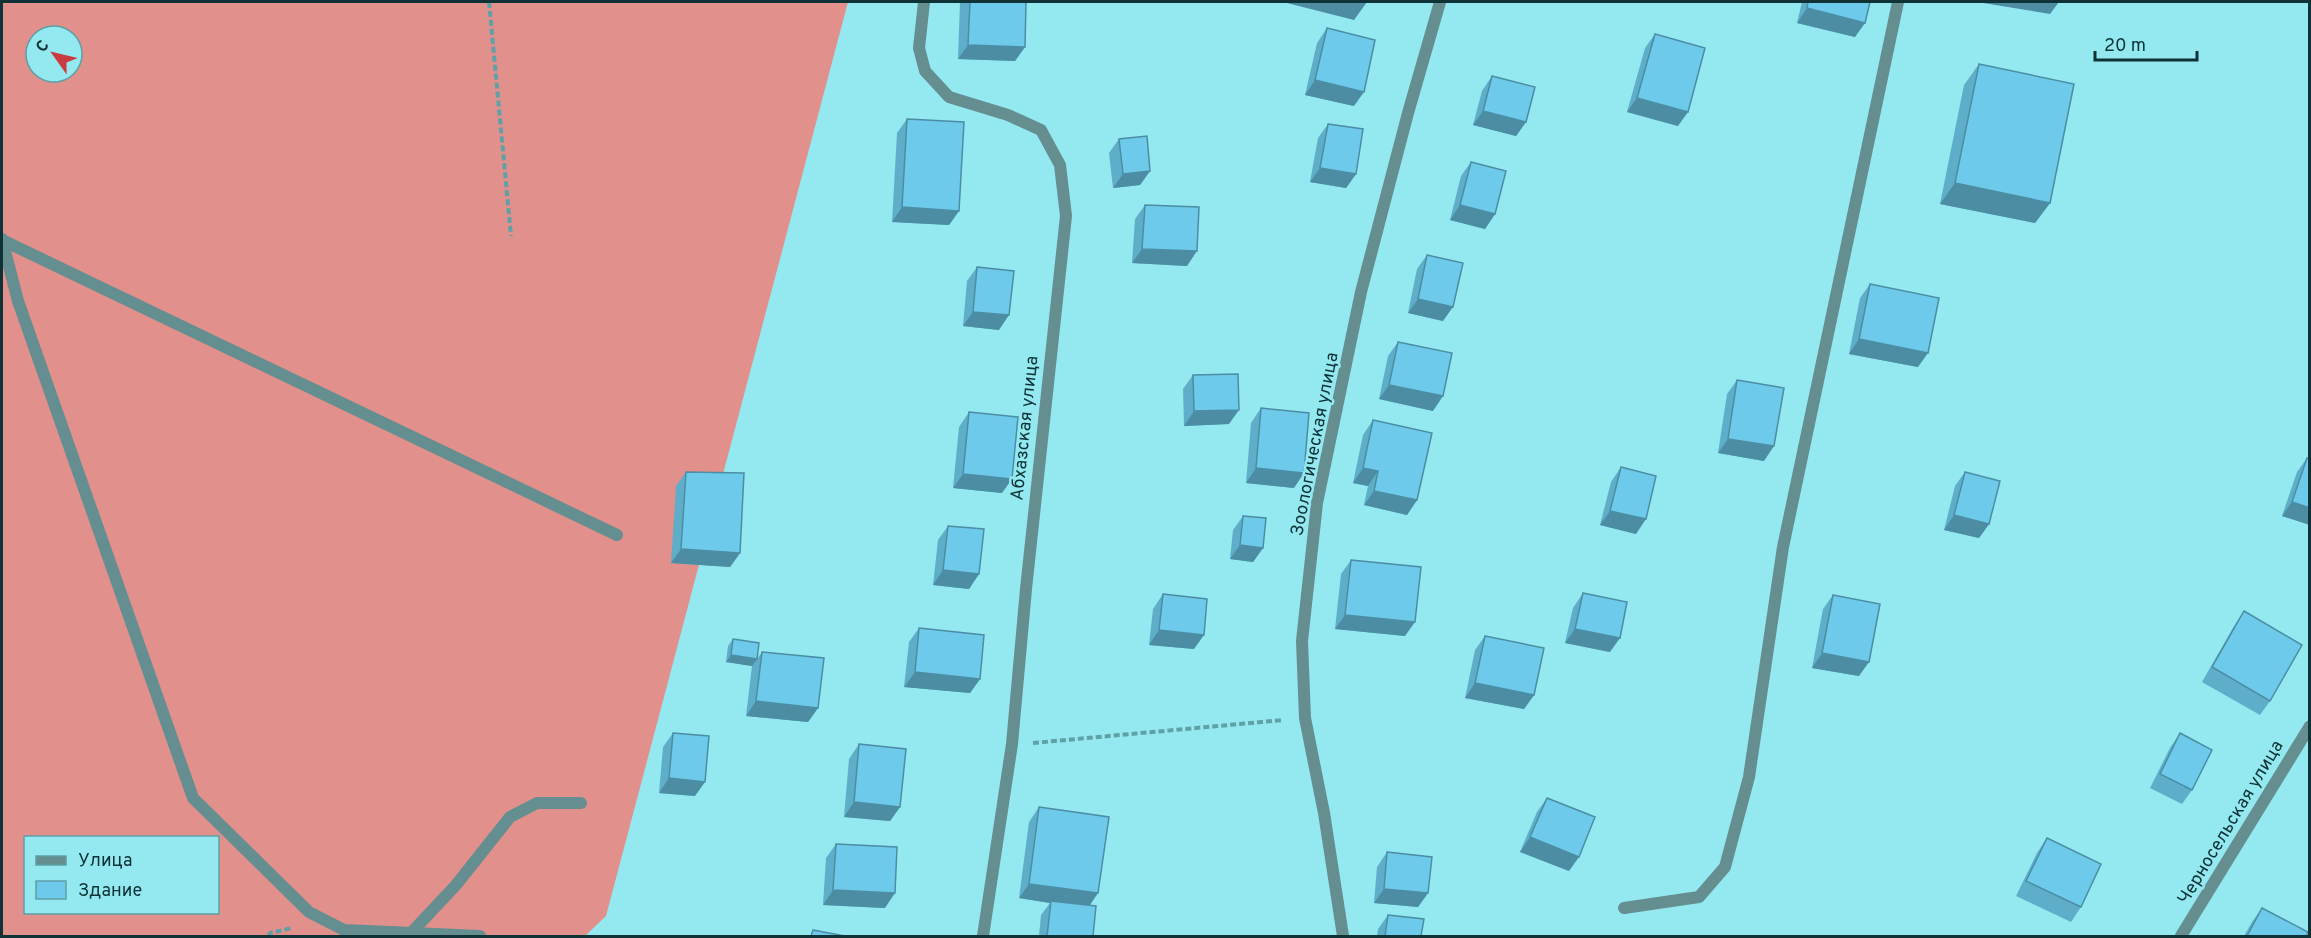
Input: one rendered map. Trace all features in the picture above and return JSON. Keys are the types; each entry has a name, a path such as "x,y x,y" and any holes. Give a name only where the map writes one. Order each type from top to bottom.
{"street":[{"name":"Абхазская улица","path":"924,2 919,48 925,71 949,97 1008,115 1041,130 1060,165 1066,216 1026,589 1012,744 983,936"},
{"name":"Зоологическая улица","path":"1342,936 1324,813 1305,718 1302,641 1317,503 1361,292 1440,2"},
{"path":"1624,908 1699,897 1725,867 1749,777 1783,547 1898,2"},
{"path":"2,239 617,535"},
{"path":"2,239 18,301 192,798 309,912 344,930 480,936"},
{"name":"Черносельская улица","path":"2181,936 2310,726"},
{"path":"411,933 456,885 510,817 537,803 581,802"}],"path":[{"path":"489,2 511,236"},
{"path":"1012,744 1305,718"}],"shaded area":[{"path":"2,2 848,2 606,916 585,936 2,936"}],"building":[{"path":"970,2 1026,2 1025,47 968,45"},
{"path":"1808,2 1870,2 1865,23 1807,8"},
{"path":"1327,28 1375,40 1364,92 1315,80"},
{"path":"1655,34 1705,48 1688,112 1637,98"},
{"path":"1979,64 2074,84 2050,203 1955,183"},
{"path":"1492,76 1535,87 1526,122 1483,111"},
{"path":"907,119 964,122 959,211 902,207"},
{"path":"1328,124 1363,129 1356,174 1320,168"},
{"path":"1147,136 1150,171 1123,174 1119,139"},
{"path":"1471,162 1506,171 1495,214 1460,205"},
{"path":"1145,205 1199,207 1197,251 1142,249"},
{"path":"1427,255 1463,263 1453,307 1418,299"},
{"path":"977,267 1014,271 1009,315 973,312"},
{"path":"1870,284 1939,298 1928,353 1859,339"},
{"path":"1398,342 1452,353 1443,396 1389,385"},
{"path":"1238,374 1239,410 1194,411 1193,375"},
{"path":"1737,380 1784,388 1774,446 1728,439"},
{"path":"1261,408 1309,413 1304,473 1256,468"},
{"path":"969,412 1018,417 1012,479 963,474"},
{"path":"1373,420 1432,433 1417,500 1374,491 1378,471 1363,468"},
{"path":"2307,458 2310,459 2310,508 2292,502"},
{"path":"1621,467 1656,476 1646,519 1610,511"},
{"path":"686,472 744,473 740,553 681,549"},
{"path":"1965,472 2000,481 1989,524 1954,515"},
{"path":"1243,516 1266,518 1263,548 1240,545"},
{"path":"948,526 984,529 979,574 943,570"},
{"path":"1351,560 1421,567 1415,622 1345,615"},
{"path":"1583,593 1627,602 1620,638 1575,629"},
{"path":"1163,594 1207,599 1204,635 1159,630"},
{"path":"1833,595 1880,604 1869,662 1822,653"},
{"path":"2244,611 2302,645 2270,701 2212,667"},
{"path":"919,628 984,635 980,679 915,672"},
{"path":"1485,636 1544,648 1534,695 1475,683"},
{"path":"733,639 759,643 757,659 731,655"},
{"path":"762,652 824,658 818,708 756,701"},
{"path":"673,733 709,736 705,782 669,778"},
{"path":"2180,733 2212,750 2192,790 2160,774"},
{"path":"859,744 906,749 900,807 854,802"},
{"path":"1547,798 1595,817 1579,857 1530,837"},
{"path":"1039,807 1109,817 1098,893 1029,884"},
{"path":"2047,838 2101,864 2081,907 2026,881"},
{"path":"836,844 897,847 895,893 833,890"},
{"path":"1387,852 1432,857 1428,893 1384,889"},
{"path":"1051,901 1096,906 1093,936 1047,936"},
{"path":"2262,908 2308,932 2306,936 2247,936"},
{"path":"1388,915 1424,919 1421,936 1385,936"},
{"path":"813,930 845,936 811,936"}]}
